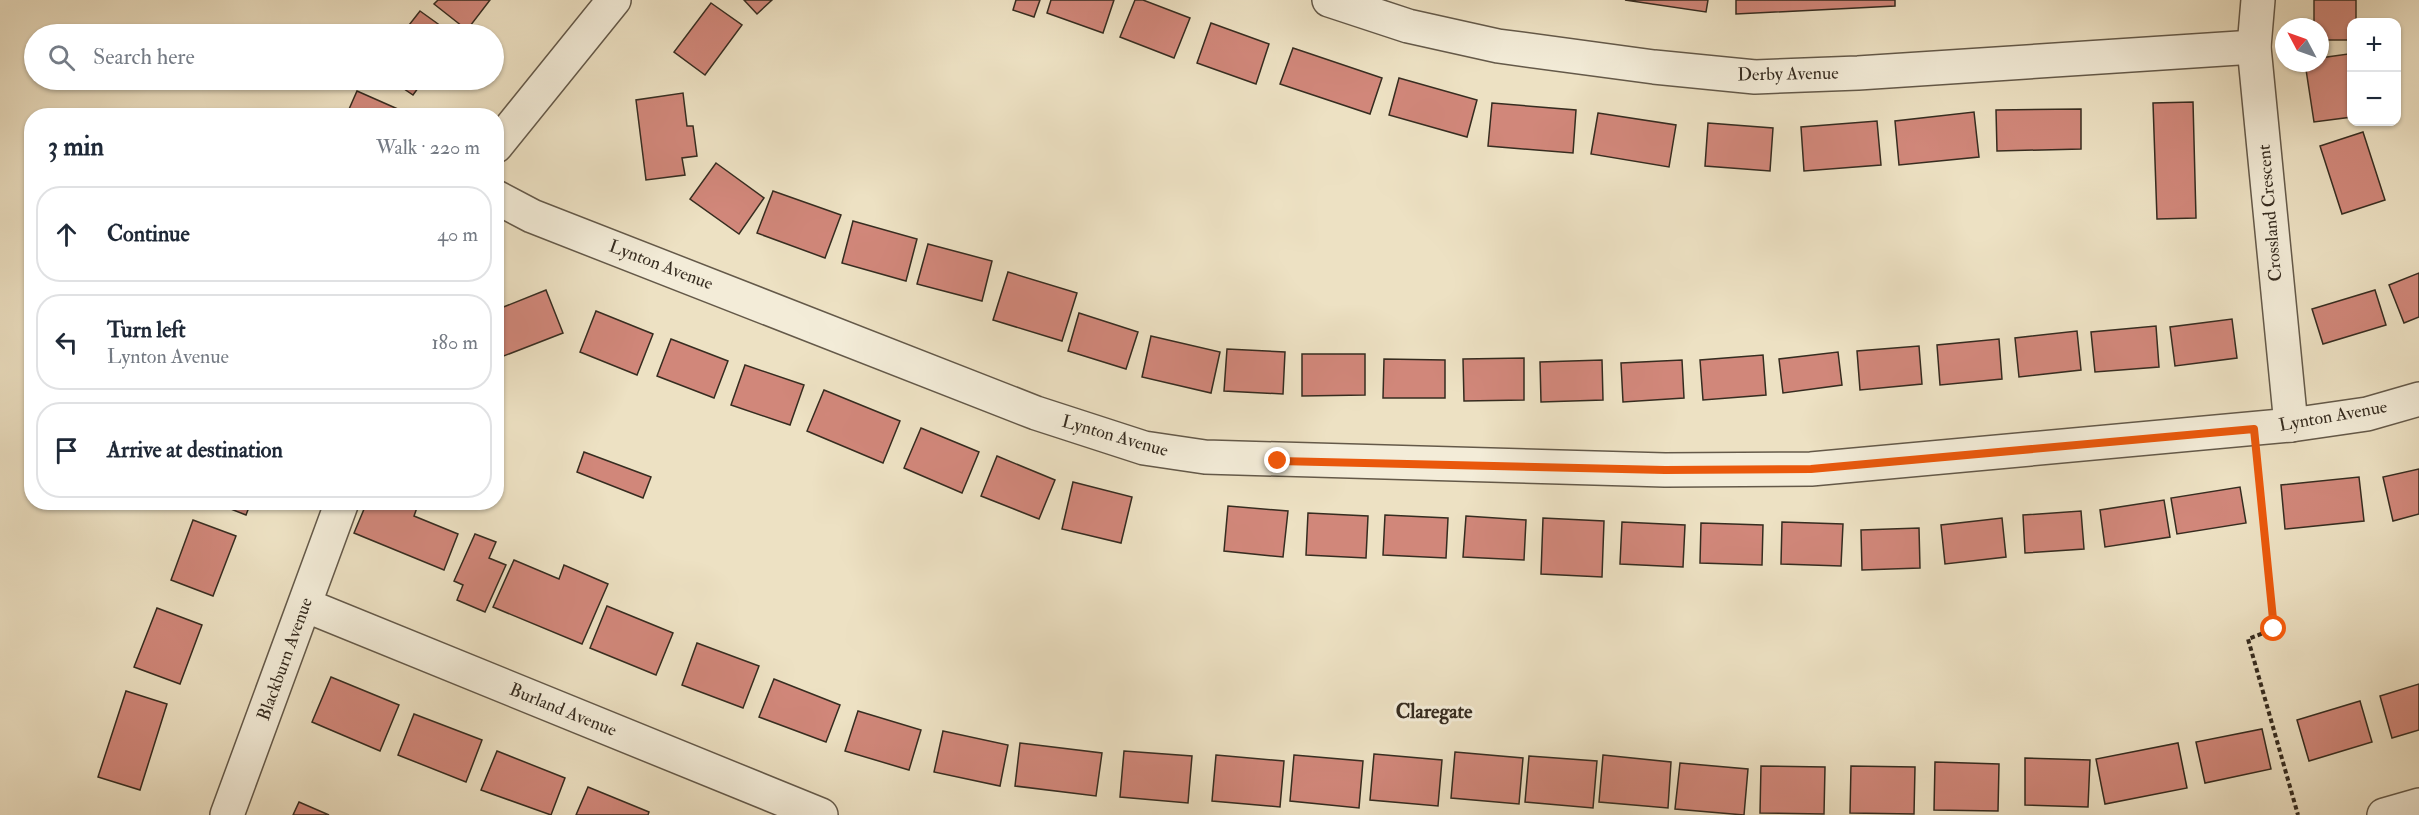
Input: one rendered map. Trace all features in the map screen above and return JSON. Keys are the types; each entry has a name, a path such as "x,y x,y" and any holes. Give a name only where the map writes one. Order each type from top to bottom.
{"street":[{"path":"504,136 614,0"},
{"name":"Derby Avenue","path":"1329,0 1408,26 1498,46 1654,68 1755,76 1858,73 2254,47"},
{"name":"Crossland Crescent","path":"2258,0 2254,47 2290,425"},
{"name":"Lynton Avenue","path":"504,201 532,216 1036,413 1144,448 1205,457 1665,470 1811,469 2290,425 2367,414 2419,399"},
{"name":"Blackburn Avenue","path":"227,815 339,510"},
{"name":"Burland Avenue","path":"305,605 821,815"},
{"path":"2384,815 2419,805"}],"path":[{"path":"2254,429 2274,629 2248,639 2298,815"}],"building":[{"path":"438,0 490,0 472,24 459,24 434,4"},
{"path":"744,0 772,0 757,14"},
{"path":"1016,0 1040,0 1034,17 1013,10"},
{"path":"1051,0 1114,0 1103,33 1047,13"},
{"path":"1135,0 1143,0 1190,18 1174,58 1120,37"},
{"path":"1625,0 1708,0 1706,12"},
{"path":"1736,0 1895,0 1895,6 1736,14"},
{"path":"2314,0 2356,0 2356,18 2347,18 2347,40 2329,40 2329,18 2314,18"},
{"path":"711,3 742,25 705,75 674,52"},
{"path":"420,11 438,24 410,24"},
{"path":"1211,23 1269,44 1256,84 1197,63"},
{"path":"1293,48 1382,78 1370,114 1280,84"},
{"path":"2347,54 2347,118 2314,122 2306,72 2329,72 2329,57"},
{"path":"1399,78 1477,100 1467,137 1389,115"},
{"path":"406,90 417,90 413,95"},
{"path":"357,91 395,108 350,108"},
{"path":"683,93 687,126 693,126 697,156 682,158 685,175 646,180 636,100"},
{"path":"2193,102 2196,218 2157,219 2153,103"},
{"path":"1492,103 1576,110 1573,153 1488,146"},
{"path":"2081,109 2081,149 1997,151 1996,110"},
{"path":"1974,112 1979,157 1899,165 1895,121"},
{"path":"1598,113 1676,125 1669,167 1591,154"},
{"path":"1877,121 1881,165 1804,171 1801,127"},
{"path":"1708,123 1773,128 1770,171 1705,166"},
{"path":"2363,132 2385,200 2342,214 2320,146"},
{"path":"716,163 764,198 739,234 690,199"},
{"path":"773,191 841,215 825,258 757,233"},
{"path":"853,221 917,239 906,281 842,263"},
{"path":"928,244 992,261 982,301 917,284"},
{"path":"1008,272 1077,293 1062,341 993,320"},
{"path":"2419,273 2419,317 2404,323 2389,285"},
{"path":"546,290 563,333 504,356 504,307"},
{"path":"2375,290 2386,325 2323,344 2312,309"},
{"path":"596,311 653,334 637,375 580,352"},
{"path":"1079,313 1138,332 1126,369 1068,351"},
{"path":"2232,319 2237,358 2175,366 2170,327"},
{"path":"2156,326 2159,367 2095,372 2091,332"},
{"path":"2077,331 2081,370 2019,377 2015,338"},
{"path":"1151,336 1220,352 1211,393 1142,377"},
{"path":"671,339 728,361 714,398 657,376"},
{"path":"1999,339 2002,379 1940,385 1937,345"},
{"path":"1919,346 1922,384 1860,390 1857,351"},
{"path":"1227,349 1285,352 1283,394 1224,391"},
{"path":"1838,352 1842,385 1783,393 1779,359"},
{"path":"1302,354 1365,354 1365,395 1302,396"},
{"path":"1763,355 1766,395 1703,400 1700,360"},
{"path":"1524,358 1524,400 1464,401 1463,359"},
{"path":"1384,359 1445,360 1445,398 1383,398"},
{"path":"1602,360 1603,400 1541,402 1540,362"},
{"path":"1682,360 1684,398 1623,402 1621,363"},
{"path":"745,365 804,385 790,425 731,405"},
{"path":"824,390 900,421 883,463 807,431"},
{"path":"921,428 979,452 962,493 904,468"},
{"path":"584,452 651,477 643,498 577,472"},
{"path":"997,456 1055,480 1039,519 981,496"},
{"path":"2419,469 2419,514 2393,521 2383,477"},
{"path":"2359,477 2364,521 2285,529 2281,485"},
{"path":"1073,482 1132,497 1121,543 1062,529"},
{"path":"2240,487 2246,523 2177,534 2171,498"},
{"path":"2164,500 2170,537 2105,547 2100,510"},
{"path":"1228,506 1288,511 1283,557 1224,551"},
{"path":"233,510 248,510 246,515"},
{"path":"364,510 416,510 414,516 458,534 444,570 354,533"},
{"path":"2081,511 2084,549 2025,553 2023,515"},
{"path":"1308,513 1368,516 1366,558 1306,555"},
{"path":"1385,515 1448,518 1446,558 1383,555"},
{"path":"1466,516 1526,520 1524,560 1463,557"},
{"path":"1543,518 1604,521 1602,577 1541,574"},
{"path":"2002,518 2006,557 1945,564 1941,525"},
{"path":"193,520 236,536 213,596 171,580"},
{"path":"1622,522 1685,525 1683,567 1620,564"},
{"path":"1782,522 1843,524 1841,566 1781,564"},
{"path":"1701,523 1763,525 1762,565 1700,563"},
{"path":"1919,528 1920,568 1862,570 1861,530"},
{"path":"475,534 496,542 489,558 506,565 485,612 457,600 463,585 454,581"},
{"path":"514,560 559,579 564,565 608,584 582,644 493,607"},
{"path":"607,606 673,633 656,675 590,648"},
{"path":"157,608 202,625 180,684 134,667"},
{"path":"697,643 759,666 743,708 682,685"},
{"path":"331,677 399,705 380,751 312,722"},
{"path":"774,679 840,705 826,742 759,717"},
{"path":"2419,684 2419,730 2392,738 2380,696"},
{"path":"126,691 167,704 140,790 98,777"},
{"path":"2360,701 2372,742 2309,761 2297,720"},
{"path":"858,711 921,730 909,770 845,751"},
{"path":"414,714 482,740 466,782 398,755"},
{"path":"2262,729 2271,769 2205,783 2196,742"},
{"path":"943,731 1008,745 1000,786 934,772"},
{"path":"1020,743 1102,753 1096,796 1015,786"},
{"path":"2178,743 2187,788 2105,804 2096,759"},
{"path":"497,751 565,778 551,815 481,790"},
{"path":"1124,751 1192,756 1188,803 1120,797"},
{"path":"1455,752 1523,758 1519,804 1451,798"},
{"path":"1374,754 1442,760 1438,806 1370,800"},
{"path":"1216,755 1284,761 1280,807 1212,801"},
{"path":"1294,755 1363,761 1359,808 1290,801"},
{"path":"1603,755 1671,762 1668,808 1599,802"},
{"path":"1529,756 1597,761 1593,808 1525,802"},
{"path":"2025,758 2090,760 2088,807 2025,805"},
{"path":"1935,762 1999,764 1998,811 1934,810"},
{"path":"1680,763 1748,769 1744,815 1675,809"},
{"path":"1761,766 1825,767 1824,814 1760,813"},
{"path":"1851,766 1915,767 1914,814 1850,813"},
{"path":"588,787 649,812 648,815 576,815"},
{"path":"299,802 329,815 293,815"}],"district":[{"name":"Claregate","path":"1434,711"}],"route":[{"path":"1278,461 1665,470 1811,469 2254,429 2274,629"}]}
